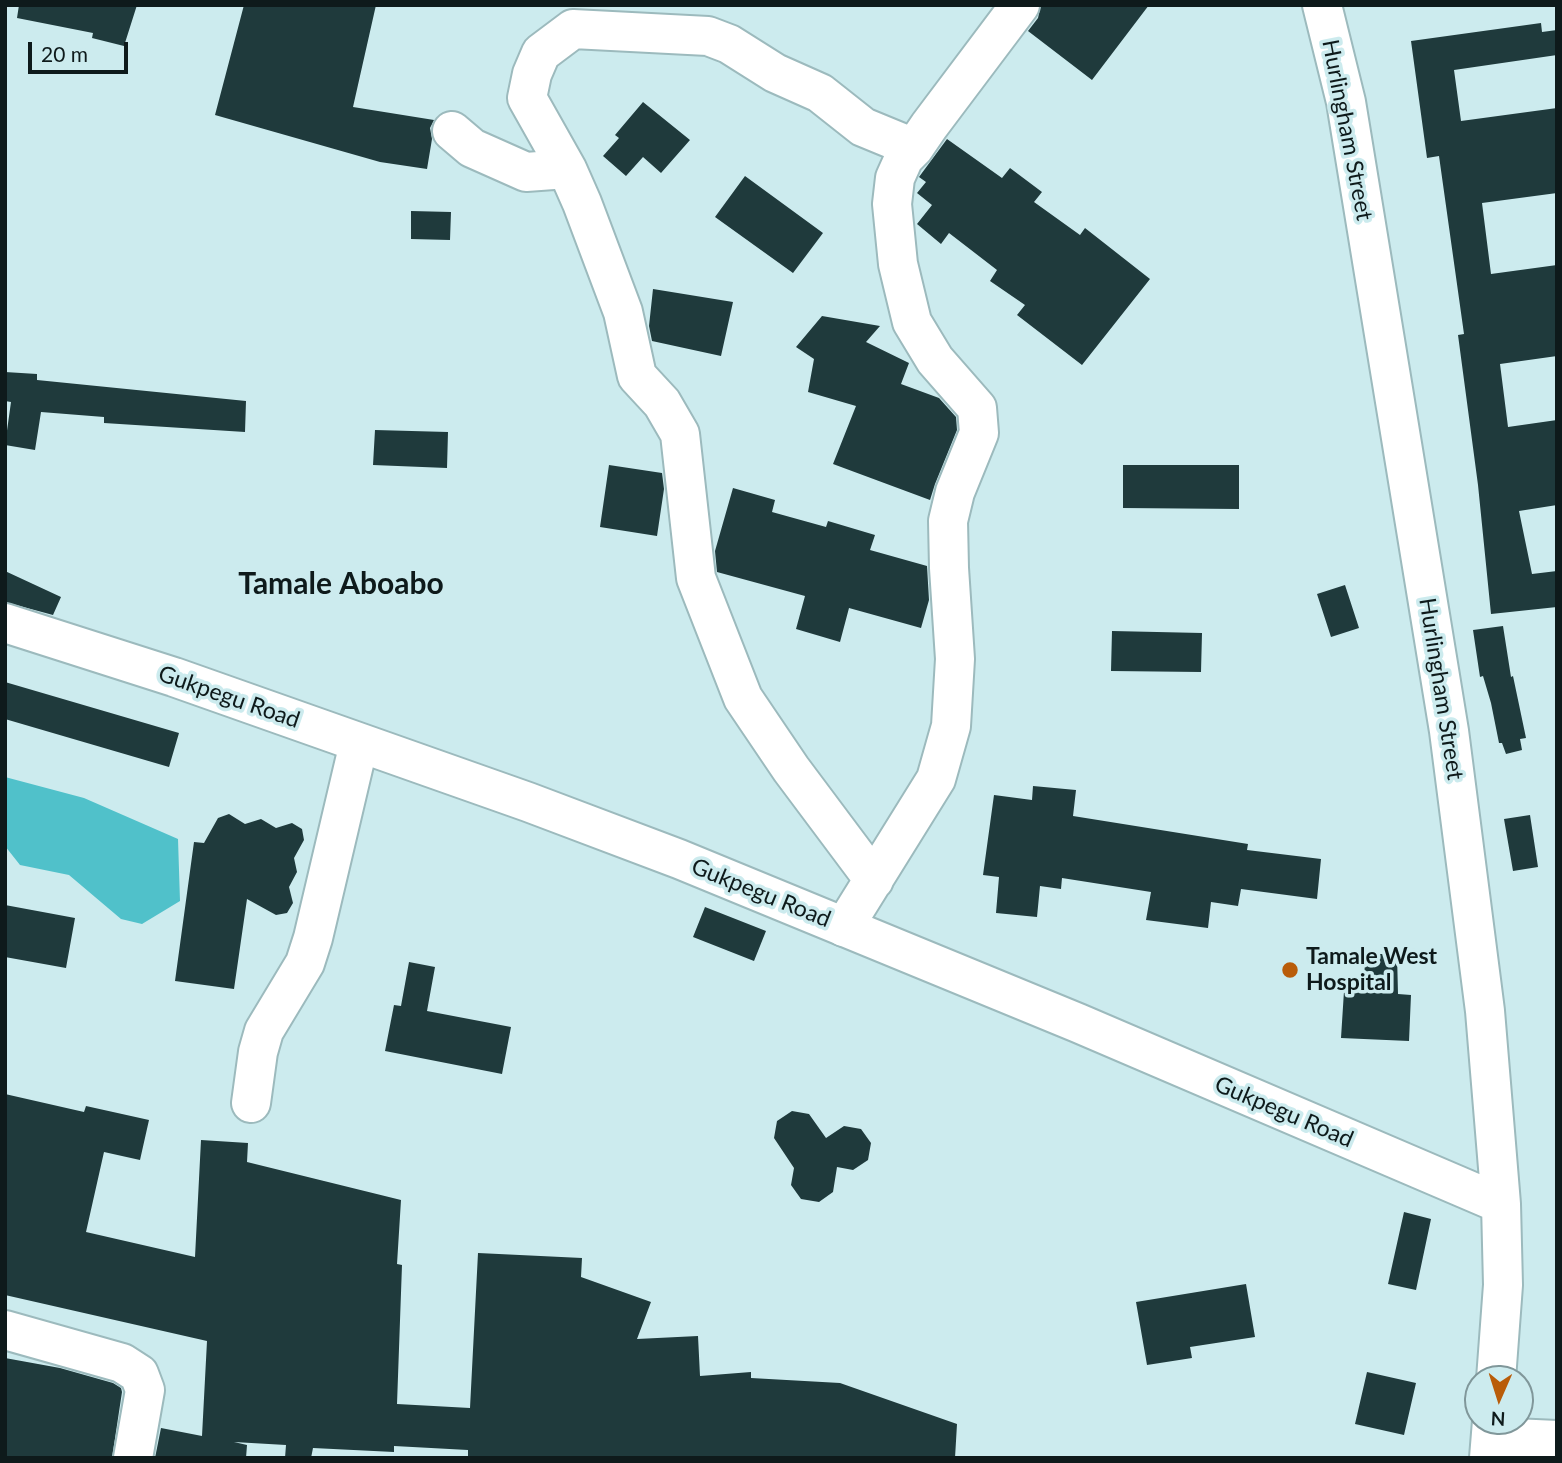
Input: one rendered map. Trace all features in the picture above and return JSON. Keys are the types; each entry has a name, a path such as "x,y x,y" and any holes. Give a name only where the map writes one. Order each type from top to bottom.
{"street":[{"path":"844,928 936,779 951,726 955,659 948,568 948,521 955,492 979,433 977,408 935,360 912,322 898,264 892,204 895,178 904,158 1020,5"},
{"name":"Hurlingham Street","path":"1322,5 1346,102 1449,731 1485,1011 1501,1204 1503,1286 1497,1365"},
{"path":"874,880 791,769 743,698 696,578 680,434 663,403 637,376 623,312 568,169 527,98 532,74 541,53 573,30 708,36 729,44 775,73 820,93 863,127 914,148"},
{"path":"452,131 472,148 526,172 568,169"},
{"name":"Gukpegu Road","path":"5,623 174,677 566,816 679,859 1078,1023 1501,1204"},
{"path":"251,1104 258,1052 264,1031 305,963 313,938 359,743"},
{"path":"5,1330 122,1363 139,1374 145,1390 132,1458"},
{"path":"1491,1439 1557,1440"}],"shaded area":[{"path":"5,777 84,798 178,839 180,901 142,924 121,919 69,875 20,865 5,846"}],"building":[{"path":"19,5 137,5 124,46 92,38 93,33 17,18"},
{"path":"244,5 376,5 353,107 434,120 430,128 432,139 427,169 380,162 215,115"},
{"path":"1041,5 1149,5 1092,80 1028,31 1038,18"},
{"path":"1541,23 1542,32 1557,30 1557,55 1454,70 1461,121 1557,108 1557,193 1482,203 1491,274 1557,265 1557,356 1500,364 1508,427 1557,420 1557,505 1519,511 1532,574 1557,571 1557,607 1491,614 1478,485 1458,335 1464,334 1439,156 1427,158 1411,41"},
{"path":"643,102 690,140 661,173 643,157 626,176 603,156 619,138 615,135"},
{"path":"947,139 1002,178 1010,168 1042,192 1034,202 1080,235 1085,228 1150,279 1082,365 1017,315 1025,305 990,281 997,270 949,233 941,244 917,224 932,205 917,193 926,182 919,177"},
{"path":"745,176 823,233 793,273 715,217"},
{"path":"411,211 451,212 450,240 411,239"},
{"path":"653,289 733,302 721,356 652,341 649,326"},
{"path":"822,316 880,326 866,342 909,363 901,384 939,398 956,417 957,430 930,500 833,464 856,406 808,392 814,359 796,347"},
{"path":"5,372 37,374 37,380 246,401 245,432 104,423 104,417 41,412 35,450 5,445 11,402 5,401"},
{"path":"375,430 448,432 447,468 373,465"},
{"path":"609,465 662,473 664,489 657,536 600,527"},
{"path":"1123,465 1239,465 1239,509 1123,508"},
{"path":"733,488 775,500 772,512 826,527 828,521 875,535 870,550 927,566 929,600 921,628 849,608 840,642 796,629 805,596 717,572 715,551"},
{"path":"5,571 61,597 53,615 5,602"},
{"path":"1345,585 1359,628 1331,637 1317,594"},
{"path":"1503,626 1511,677 1513,676 1526,738 1520,739 1522,750 1506,754 1502,743 1499,743 1483,676 1480,677 1473,630"},
{"path":"1112,631 1202,633 1201,672 1111,671"},
{"path":"5,682 179,733 169,767 5,719"},
{"path":"1033,786 1076,790 1073,816 1248,844 1247,850 1321,859 1317,899 1241,889 1238,906 1211,902 1208,928 1146,920 1151,892 1062,878 1061,889 1040,886 1037,917 996,913 999,877 983,875 994,795 1032,800"},
{"path":"229,814 245,824 261,819 276,828 292,823 302,829 304,840 294,858 297,872 289,887 293,903 287,913 276,915 247,899 234,989 175,981 194,842 204,843 218,818"},
{"path":"1530,815 1538,867 1513,871 1504,819"},
{"path":"5,905 75,918 66,968 5,957"},
{"path":"705,907 766,931 754,961 693,937"},
{"path":"1365,954 1397,954 1398,994 1411,995 1409,1041 1341,1038 1344,991 1364,993"},
{"path":"409,962 435,967 427,1011 511,1027 502,1074 385,1051 394,1005 401,1006"},
{"path":"5,1094 84,1112 86,1106 149,1120 140,1160 104,1152 86,1232 195,1257 201,1140 248,1143 247,1162 401,1200 397,1264 402,1265 397,1404 470,1408 478,1253 582,1258 581,1277 651,1302 637,1339 698,1336 700,1376 751,1372 751,1378 840,1383 957,1424 955,1458 468,1458 468,1450 394,1446 394,1452 313,1448 311,1458 285,1458 286,1445 234,1442 247,1445 246,1458 155,1458 161,1428 202,1436 207,1341 5,1295"},
{"path":"792,1111 809,1114 826,1138 844,1126 861,1129 871,1143 868,1160 853,1170 837,1167 833,1192 819,1202 801,1199 791,1185 794,1168 774,1138 777,1121"},
{"path":"1404,1212 1431,1219 1416,1290 1388,1284"},
{"path":"1246,1284 1255,1337 1190,1347 1192,1358 1147,1365 1136,1302"},
{"path":"5,1358 60,1368 113,1383 121,1388 112,1458 5,1458"},
{"path":"1367,1372 1416,1383 1404,1435 1355,1424"}],"place":[{"name":"Tamale West Hospital","path":"1290,970"}],"district":[{"name":"Tamale Aboabo","path":"341,584"}]}
